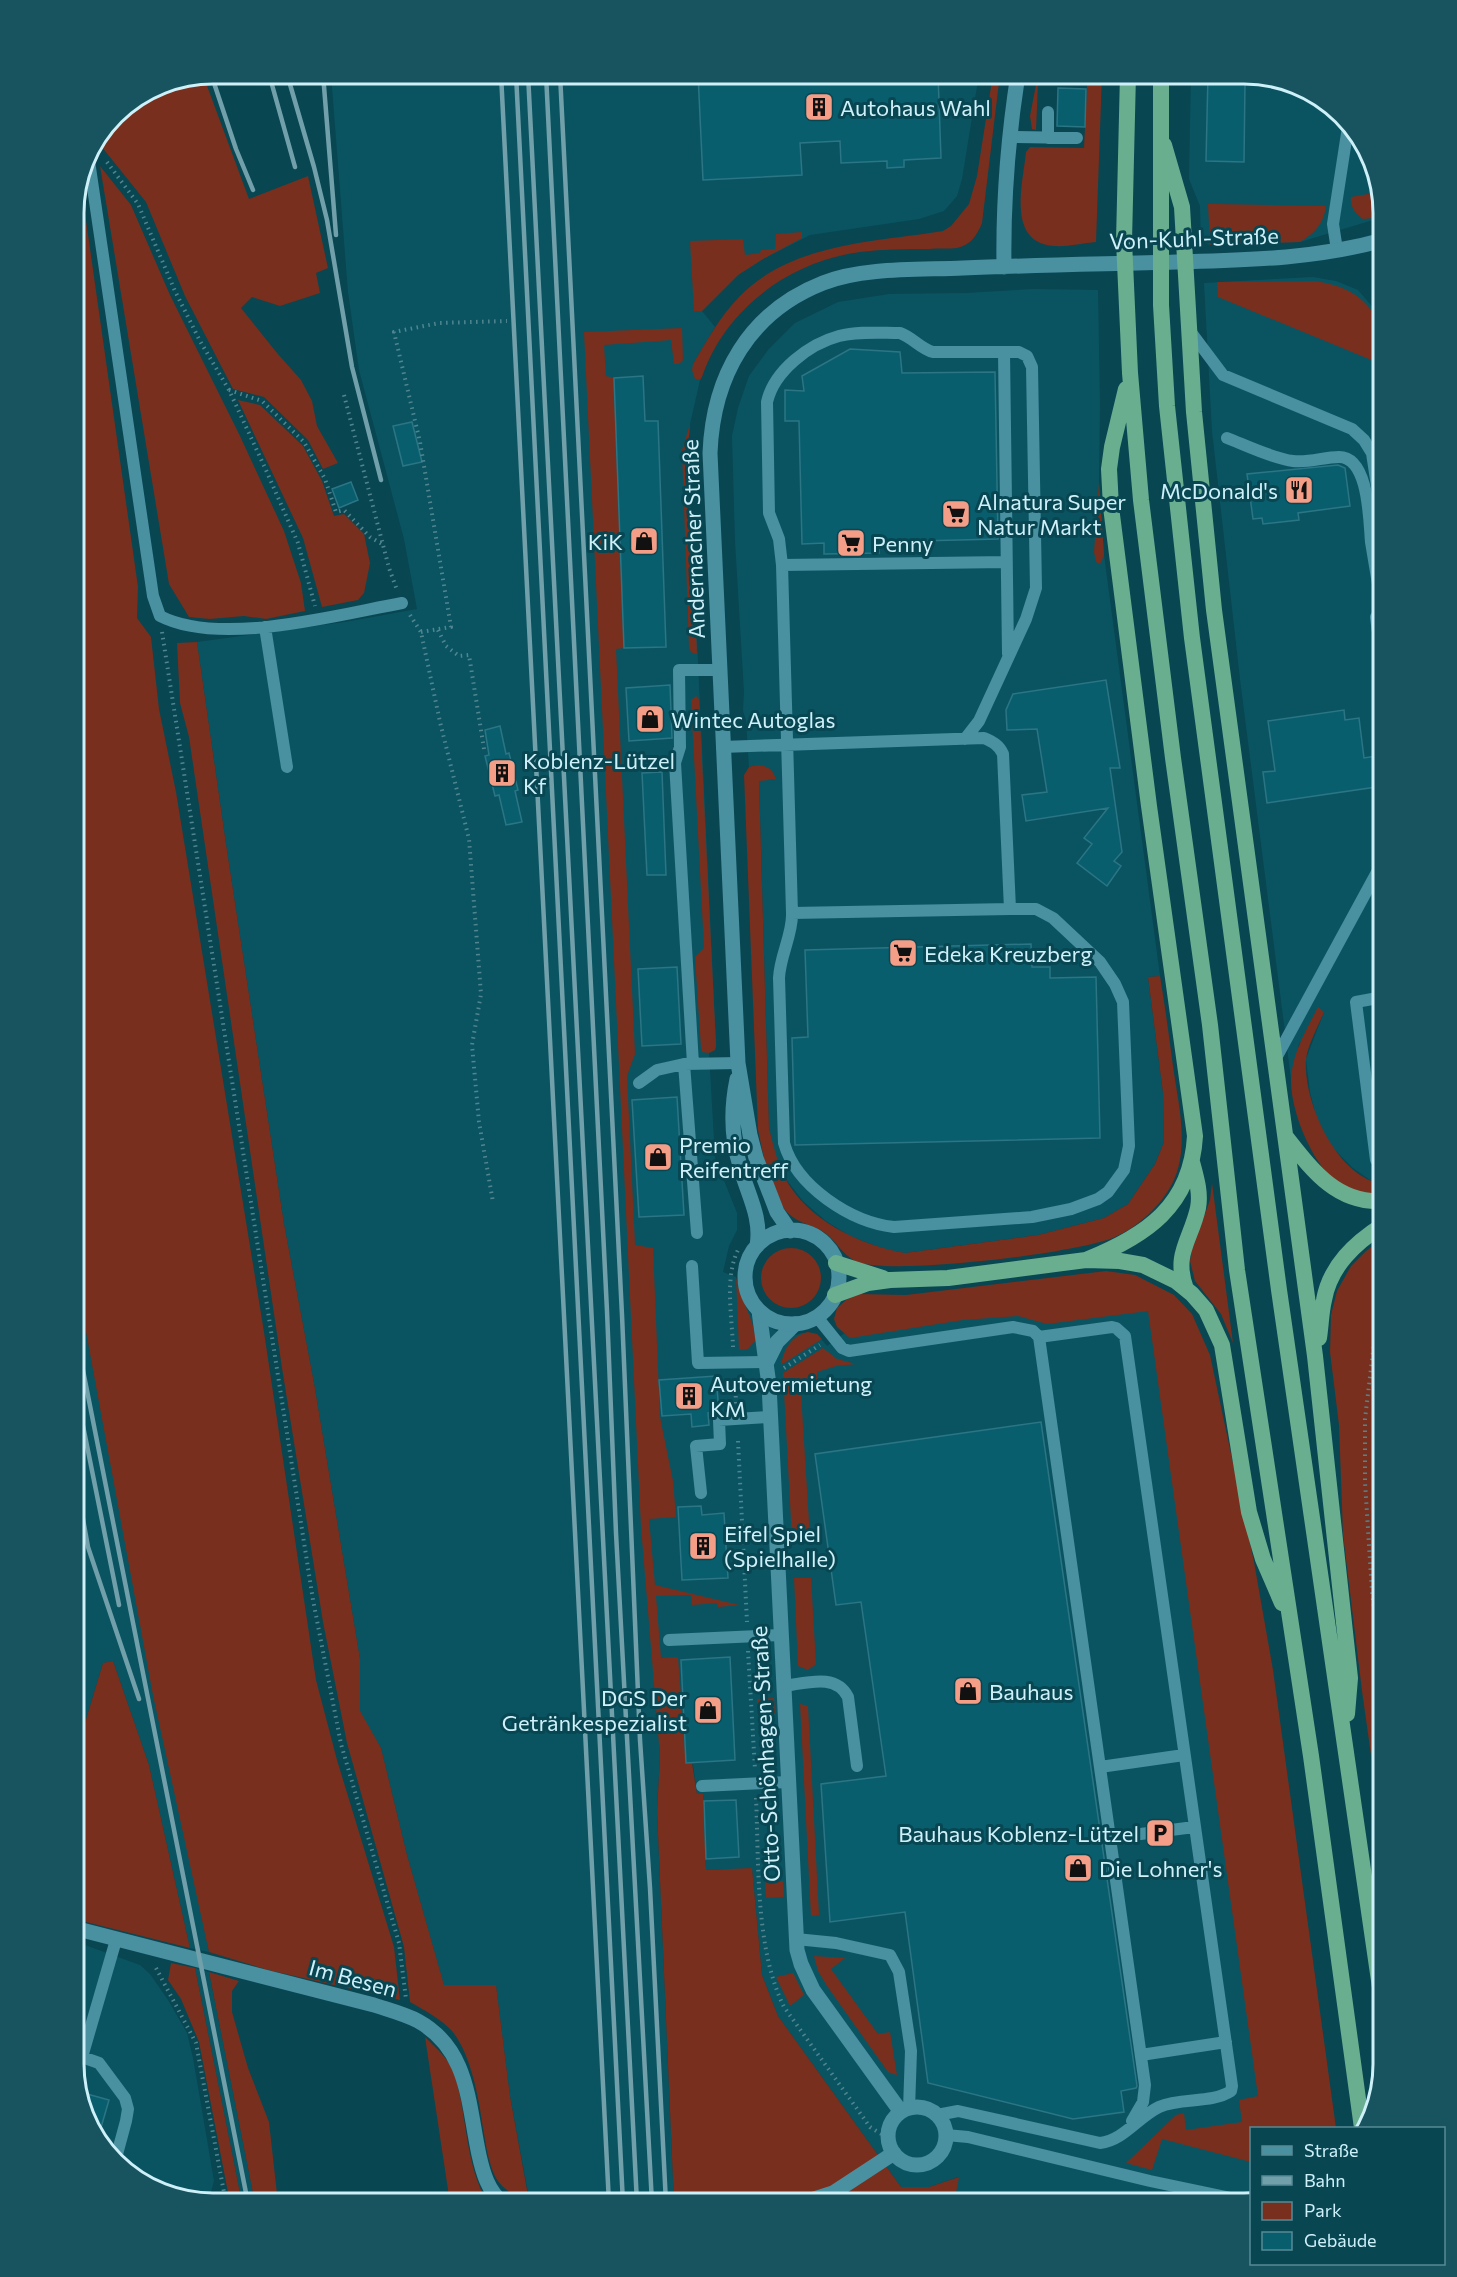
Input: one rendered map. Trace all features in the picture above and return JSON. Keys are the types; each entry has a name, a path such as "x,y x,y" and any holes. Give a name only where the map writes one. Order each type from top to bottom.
{"highway":[{"path":"1128,84 1124,242 1130,373 1148,566 1210,1025 1237,1270 1291,1626 1361,2118"},
{"path":"1161,84 1161,290 1167,406 1177,504 1209,783 1321,1590 1373,1937"},
{"path":"1160,132 1180,198 1199,470 1216,620 1315,1356 1350,1678 1344,1733"},
{"path":"1130,373 1112,447 1109,469 1111,507 1149,806 1194,1123 1192,1162 1199,1197 1195,1220 1181,1259 1181,1274 1186,1289"},
{"path":"1285,1136 1314,1170 1335,1189 1345,1195 1373,1200"},
{"path":"1086,1260 1129,1241 1153,1224 1178,1196 1192,1162"},
{"path":"1315,1356 1324,1298 1332,1274 1346,1255 1373,1231"},
{"path":"835,1295 868,1283 948,1278 1086,1260 1120,1261 1143,1265 1163,1274 1186,1289 1206,1310 1222,1345 1249,1512 1263,1559 1291,1626"},
{"path":"836,1263 890,1280"}],"street":[{"path":"1004,267 1003,218 1017,84"},
{"name":"Von-Kuhl-Straße","path":"1004,267 1259,260 1337,250 1373,242"},
{"name":"Andernacher Straße","path":"790,1231 777,1212 756,1158 738,1068 710,453 713,414 725,376 740,349 756,328 775,310 824,283 849,275 1004,267"},
{"name":"Andernacher Straße","path":"738,1068 733,1098 735,1144 759,1226 757,1246 748,1261 745,1279 749,1296 759,1311"},
{"path":"757,1246 772,1235 800,1231 819,1239 832,1254 838,1274 835,1295 817,1317 795,1324 779,1322 759,1311"},
{"name":"Otto-Schönhagen-Straße","path":"759,1311 767,1362 796,1939 801,1964 813,1990 905,2111"},
{"path":"767,1362 777,1342 795,1324"},
{"name":"Im Besen","path":"84,1931 363,2002 408,2016 435,2032 456,2057 462,2073 482,2168 493,2193"},
{"path":"923,2108 937,2115 945,2129 943,2149 927,2164 912,2165 905,2162 891,2145 892,2123 905,2111 923,2108"},
{"path":"829,2193 891,2145"}],"lane":[{"path":"1048,112 1048,138"},
{"path":"1337,250 1333,224 1347,135"},
{"path":"1010,137 1077,138"},
{"path":"95,161 153,596 160,616 175,624 192,627 212,629 265,627 402,603"},
{"path":"1190,331 1223,375 1352,429 1364,441 1372,453 1373,460"},
{"path":"792,913 1036,909 1053,918 1100,962 1120,993 1123,1002 1129,1146 1125,1170 1108,1192 1098,1199 1071,1209 1008,1220 894,1227 878,1225 843,1210 802,1176 788,1158 784,1143 779,978 781,956 792,922 792,913 782,565 779,539 769,513 767,402 775,381 789,366 829,340 850,334 900,333 909,336 926,350 933,352 1019,352 1027,356 1032,367 1036,588 1031,608 979,721 965,739"},
{"path":"1004,352 1008,658"},
{"path":"1227,438 1292,461 1341,457 1354,463 1364,479 1373,554"},
{"path":"782,565 1006,562"},
{"path":"265,627 287,767"},
{"path":"697,1233 675,763 680,747 679,670 720,670"},
{"path":"722,747 984,738 992,741 999,746 1003,754 1010,909"},
{"path":"1275,1061 1373,881"},
{"path":"1373,999 1356,1002 1373,1136"},
{"path":"639,1083 657,1070 689,1064 738,1068"},
{"path":"692,1266 698,1363 767,1362"},
{"path":"817,1317 842,1348 849,1351 1013,1327 1033,1331 1039,1337 1141,2055 1145,2094 1140,2110 1124,2132"},
{"path":"937,2115 958,2111 1100,2143 1108,2142 1145,2115 1172,2102 1222,2096 1231,2091 1232,2086 1125,1336 1112,1327 1039,1337"},
{"path":"701,1493 696,1446 720,1444 719,1420 770,1417"},
{"path":"669,1640 781,1635"},
{"path":"784,1686 830,1681 843,1688 848,1697 857,1766"},
{"path":"1100,1767 1184,1755"},
{"path":"702,1786 788,1782"},
{"path":"1110,1839 1194,1827"},
{"path":"796,1939 837,1942 890,1955 896,1963 911,2051 905,2111"},
{"path":"84,2038 116,1940"},
{"path":"1141,2055 1226,2042"},
{"path":"84,2058 99,2063 125,2098 128,2109 118,2151"},
{"path":"946,2135 968,2137 1207,2193"}],"path":[{"path":"97,157 138,204 175,291 200,341 229,390 298,543 318,619"},
{"path":"421,632 452,627 420,442 394,332 439,323 507,321"},
{"path":"229,390 262,401 304,442 325,479 336,512 344,510 370,537 383,544"},
{"path":"344,395 389,568 402,603 421,632 440,722 469,839 481,994 472,1044 479,1122 493,1202"},
{"path":"160,616 171,704 189,795 313,1600 341,1744 399,1943 408,2016"},
{"path":"438,630 446,646 459,656 469,655 484,749"},
{"path":"741,1244 732,1268 730,1292 764,1940 774,1986 784,2007 870,2127 891,2145"},
{"path":"1373,1352 1365,1419 1365,1482 1373,1600"},
{"path":"145,1947 195,2043 224,2193"}],"shaded area":[{"path":"332,84 977,84 962,179 957,196 944,211 919,219 810,235 763,259 738,275 702,311 715,327 693,364 695,379 700,380 690,424 688,450 716,1045 715,1050 709,1053 715,1158 737,1213 737,1230 729,1246 723,1272 736,1277 742,1300 757,1320 780,1333 817,1334 827,1346 872,1313 1017,1302 1163,1311 1303,2021 1252,2127 1250,2127 1250,2193 956,2193 958,2177 929,2187 901,2187 778,2016 762,1975 752,1869 706,1870 703,1794 697,1794 693,1764 686,1764 658,1722 660,1756 657,1811 674,2193 528,2193 510,2096 496,1986 444,1986 407,1855 381,1748 359,1711 360,1659 314,1383 284,1224 197,642 345,622 417,609 404,539 359,370 348,292"},
{"path":"1191,84 1269,86 1301,97 1329,116 1341,128 1360,156 1366,171 1371,188 1373,220 1300,242 1210,245 1201,241 1200,206 1189,179"},
{"path":"1313,277 1336,281 1358,290 1373,308 1373,1182 1353,1168 1331,1146 1317,1120 1310,1092 1306,1059 1324,1012 1299,1044 1291,1079 1240,679 1212,431 1204,283"},
{"path":"1033,289 1098,290 1099,482 1104,555 1160,976 1148,977 1163,1093 1164,1142 1155,1164 1128,1204 1104,1218 1038,1235 905,1253 884,1249 850,1236 826,1221 803,1201 785,1178 774,1152 769,1128 759,780 775,779 756,765 749,767 746,720 743,711 732,436 738,408 749,376 768,350 795,323 838,302 889,294"},
{"path":"84,1320 121,1518 209,1952 190,1948 149,1765 113,1661 103,1663 84,1726"},
{"path":"84,1945 140,1965 150,1974 168,2000 187,2033 214,2181 211,2193 204,2193 188,2191 156,2180 128,2161 116,2149 97,2121 85,2081"},
{"path":"195,1968 209,1972 253,2193 240,2193"}],"green space":[{"path":"206,84 249,199 308,176 328,268 316,273 320,293 280,306 252,297 241,308 301,380 312,401 317,426 338,463 323,469 308,440 264,397 233,389 185,296 146,202 102,147 116,128 141,106 156,97 188,86"},
{"path":"991,84 999,84 982,223 973,239 957,248 877,250 834,257 785,278 763,292 744,310 727,330 713,352 700,380 695,379 693,364 715,328 733,303 761,278 784,265 835,248 943,231 951,226 969,204 977,176"},
{"path":"1036,84 1038,84 1036,130 1032,129 1030,116"},
{"path":"1062,84 1102,84 1096,242 1054,246 1039,242 1029,234 1023,223 1021,195 1026,152 1030,147 1084,148 1087,85"},
{"path":"100,166 131,205 170,295 284,531 301,583 305,611 266,619 244,616 210,619 189,617 169,584"},
{"path":"1372,193 1373,218 1363,219 1354,210 1351,197"},
{"path":"1208,204 1326,206 1318,227 1300,242 1210,245"},
{"path":"84,206 138,587 137,618 151,637 159,709 176,792 264,1332 316,1680 337,1760 394,1947 400,2000 268,1970 209,1952 153,1695 84,1321"},
{"path":"802,232 802,238 738,275 702,311 694,311 690,241 743,239 745,255 775,249 776,234"},
{"path":"1314,281 1327,283 1350,292 1368,306 1373,314 1373,362 1218,297 1217,282"},
{"path":"682,328 683,360 679,364 674,364 671,340 604,345 606,376 614,378 624,648 616,649 635,1054 627,1076 635,1245 653,1248 660,1417 673,1481 676,1517 649,1519 655,1585 739,1605 718,1607 717,1603 692,1605 691,1595 656,1596 661,1658 678,1657 686,1764 692,1763 697,1794 703,1794 706,1870 752,1868 762,1975 778,2016 901,2187 929,2187 959,2177 956,2193 674,2193 657,1811 660,1756 641,1527 584,332"},
{"path":"238,400 260,405 303,446 322,481 334,516 344,514 364,534 370,563 364,593 358,600 322,607 303,538"},
{"path":"690,424 688,450 697,654 689,647 682,450"},
{"path":"1099,482 1104,555 1100,564 1096,562 1094,552"},
{"path":"197,642 284,1224 314,1383 360,1659 360,1711 381,1748 407,1855 444,1985 496,1985 510,2096 528,2193 512,2193 499,2182 493,2172 473,2077 459,2041 443,2023 410,2002 404,1947 347,1743 323,1622 282,1368 189,737 180,703 177,643"},
{"path":"696,696 699,699 716,1045 715,1050 709,1053 702,1052 701,1048 695,957 704,948 691,700"},
{"path":"756,765 769,768 776,779 759,781 769,1128 784,1176 794,1192 820,1218 836,1228 870,1244 905,1253 1038,1235 1104,1218 1128,1204 1155,1164 1164,1142 1163,1093 1148,977 1160,976 1180,1109 1181,1154 1178,1168 1168,1191 1141,1221 1115,1237 1064,1250 984,1261 904,1266 874,1265 855,1261 825,1233 789,1214 772,1185 758,1130 744,775 749,767"},
{"path":"1318,1007 1324,1012 1306,1060 1310,1096 1326,1135 1351,1168 1366,1179 1373,1181 1373,1194 1354,1191 1333,1179 1323,1168 1306,1139 1295,1107 1291,1079 1294,1060"},
{"path":"1212,1183 1233,1343 1221,1314 1195,1281 1190,1261 1192,1249 1210,1200"},
{"path":"1373,1246 1373,1769 1343,1534 1339,1425 1330,1352 1331,1315 1337,1291 1351,1266"},
{"path":"791,1248 808,1253 816,1261 821,1278 816,1295 808,1303 791,1308 774,1303 766,1295 761,1278 766,1261 774,1253"},
{"path":"1106,1271 1135,1275 1174,1295 1192,1314 1210,1355 1254,1562 1273,1670 1336,2127 1250,2127 1250,2162 1162,2139 1152,2170 1126,2163 1176,2115 1184,2113 1186,2130 1242,2122 1239,2100 1258,2096 1148,1311 1047,1324 1018,1316 963,1320 850,1338 837,1327 834,1319 837,1308 858,1294 906,1295"},
{"path":"736,1277 756,1340 748,1349 739,1350"},
{"path":"808,1332 817,1334 822,1339 781,1365 789,1344"},
{"path":"823,1348 837,1359 856,1364 836,1366 817,1372 818,1393 801,1394 810,1538 792,1539 783,1373"},
{"path":"794,1578 811,1578 816,1664 808,1670 798,1666"},
{"path":"113,1661 149,1765 190,1948 84,1922 84,1726 103,1663"},
{"path":"774,1698 775,1714 757,1715 757,1699"},
{"path":"800,1704 808,1706 819,1915 811,1916"},
{"path":"783,1881 784,1897 766,1898 765,1882"},
{"path":"814,1956 845,1958 831,1969 878,2034 890,2032 897,2075 888,2072 827,1986 818,1971"},
{"path":"171,1963 195,1968 240,2193 228,2193 199,2042 181,1999 168,1980"},
{"path":"209,1972 239,1981 232,1991 232,2012 248,2068 269,2122 277,2193 253,2193"},
{"path":"793,1973 804,1995 790,2006 776,1977"},
{"path":"425,2037 445,2058 454,2073 470,2156 483,2193 448,2193"}],"building":[{"name":"Autohaus Wahl","path":"698,84 938,84 941,158 904,160 904,167 887,168 887,161 841,163 840,141 800,143 802,175 703,180"},
{"path":"1208,84 1245,84 1244,162 1206,161"},
{"path":"1058,88 1086,89 1085,127 1057,126"},
{"path":"850,349 900,352 902,373 995,372 998,539 878,542 879,553 824,554 824,543 802,544 799,421 785,421 785,390 804,391 802,376"},
{"path":"643,376 645,421 658,421 666,647 624,648 614,378"},
{"path":"412,422 422,462 403,466 393,426"},
{"name":"McDonald's","path":"1338,465 1345,468 1350,506 1298,513 1299,520 1263,524 1262,518 1253,519 1247,474"},
{"path":"351,482 358,500 339,508 332,489"},
{"path":"1106,680 1120,768 1110,768 1122,852 1114,861 1121,866 1107,886 1077,863 1092,844 1084,838 1108,808 1026,821 1022,795 1047,792 1037,729 1007,730 1006,710 1013,694"},
{"name":"Wintec Autoglas","path":"670,685 672,738 629,741 626,688"},
{"path":"1344,710 1345,720 1359,718 1364,758 1373,757 1373,787 1267,803 1263,772 1275,771 1268,721"},
{"name":"Koblenz-Lützel Kf","path":"500,726 506,754 509,753 518,790 515,791 522,822 506,825 499,795 495,796 485,756 489,755 485,730"},
{"path":"662,772 666,875 647,875 642,773"},
{"path":"1031,944 1032,967 1050,967 1050,978 1096,977 1100,1138 795,1145 792,1038 808,1037 805,950"},
{"path":"677,967 681,1044 642,1046 638,969"},
{"name":"Premio Reifentreff","path":"677,1097 684,1215 639,1217 632,1100"},
{"name":"Autovermietung KM","path":"716,1376 719,1412 708,1413 709,1425 692,1427 691,1414 662,1416 659,1380"},
{"name":"Bauhaus","path":"1041,1422 1137,2086 1121,2091 1124,2112 1073,2119 928,2083 905,1912 830,1922 821,1784 886,1776 861,1602 836,1605 815,1454"},
{"name":"Eifel Spiel (Spielhalle)","path":"701,1506 702,1515 724,1513 728,1578 682,1580 678,1507"},
{"name":"DGS Der Getränkespezialist","path":"730,1657 735,1760 686,1763 681,1660"},
{"path":"736,1800 739,1857 706,1859 704,1801"},
{"path":"87,2094 109,2100 101,2128"}],"railway":[{"path":"214,84 236,149 253,190"},
{"path":"272,84 295,167"},
{"path":"290,84 327,220 352,367 381,480"},
{"path":"324,84 336,235"},
{"path":"502,84 608,2193"},
{"path":"517,84 622,2193"},
{"path":"529,84 636,2193"},
{"path":"546,84 616,1533 651,2193"},
{"path":"560,84 622,1315 640,1740 665,2193"},
{"path":"84,1375 246,2193"},
{"path":"84,1431 119,1605"},
{"path":"84,1525 88,1547 139,1699"}],"place":[{"name":"Autohaus Wahl","path":"819,107"},
{"name":"McDonald's","path":"1299,490"},
{"name":"Alnatura Super Natur Markt","path":"956,514"},
{"name":"KiK","path":"644,541"},
{"name":"Penny","path":"851,543"},
{"name":"Wintec Autoglas","path":"650,719"},
{"name":"Koblenz-Lützel Kf","path":"502,773"},
{"name":"Edeka Kreuzberg","path":"903,953"},
{"name":"Premio Reifentreff","path":"658,1157"},
{"name":"Autovermietung KM","path":"689,1396"},
{"name":"Eifel Spiel (Spielhalle)","path":"703,1546"},
{"name":"Bauhaus","path":"968,1691"},
{"name":"DGS Der Getränkespezialist","path":"708,1710"},
{"name":"Bauhaus Koblenz-Lützel","path":"1160,1833"},
{"name":"Die Lohner's","path":"1078,1868"}]}
